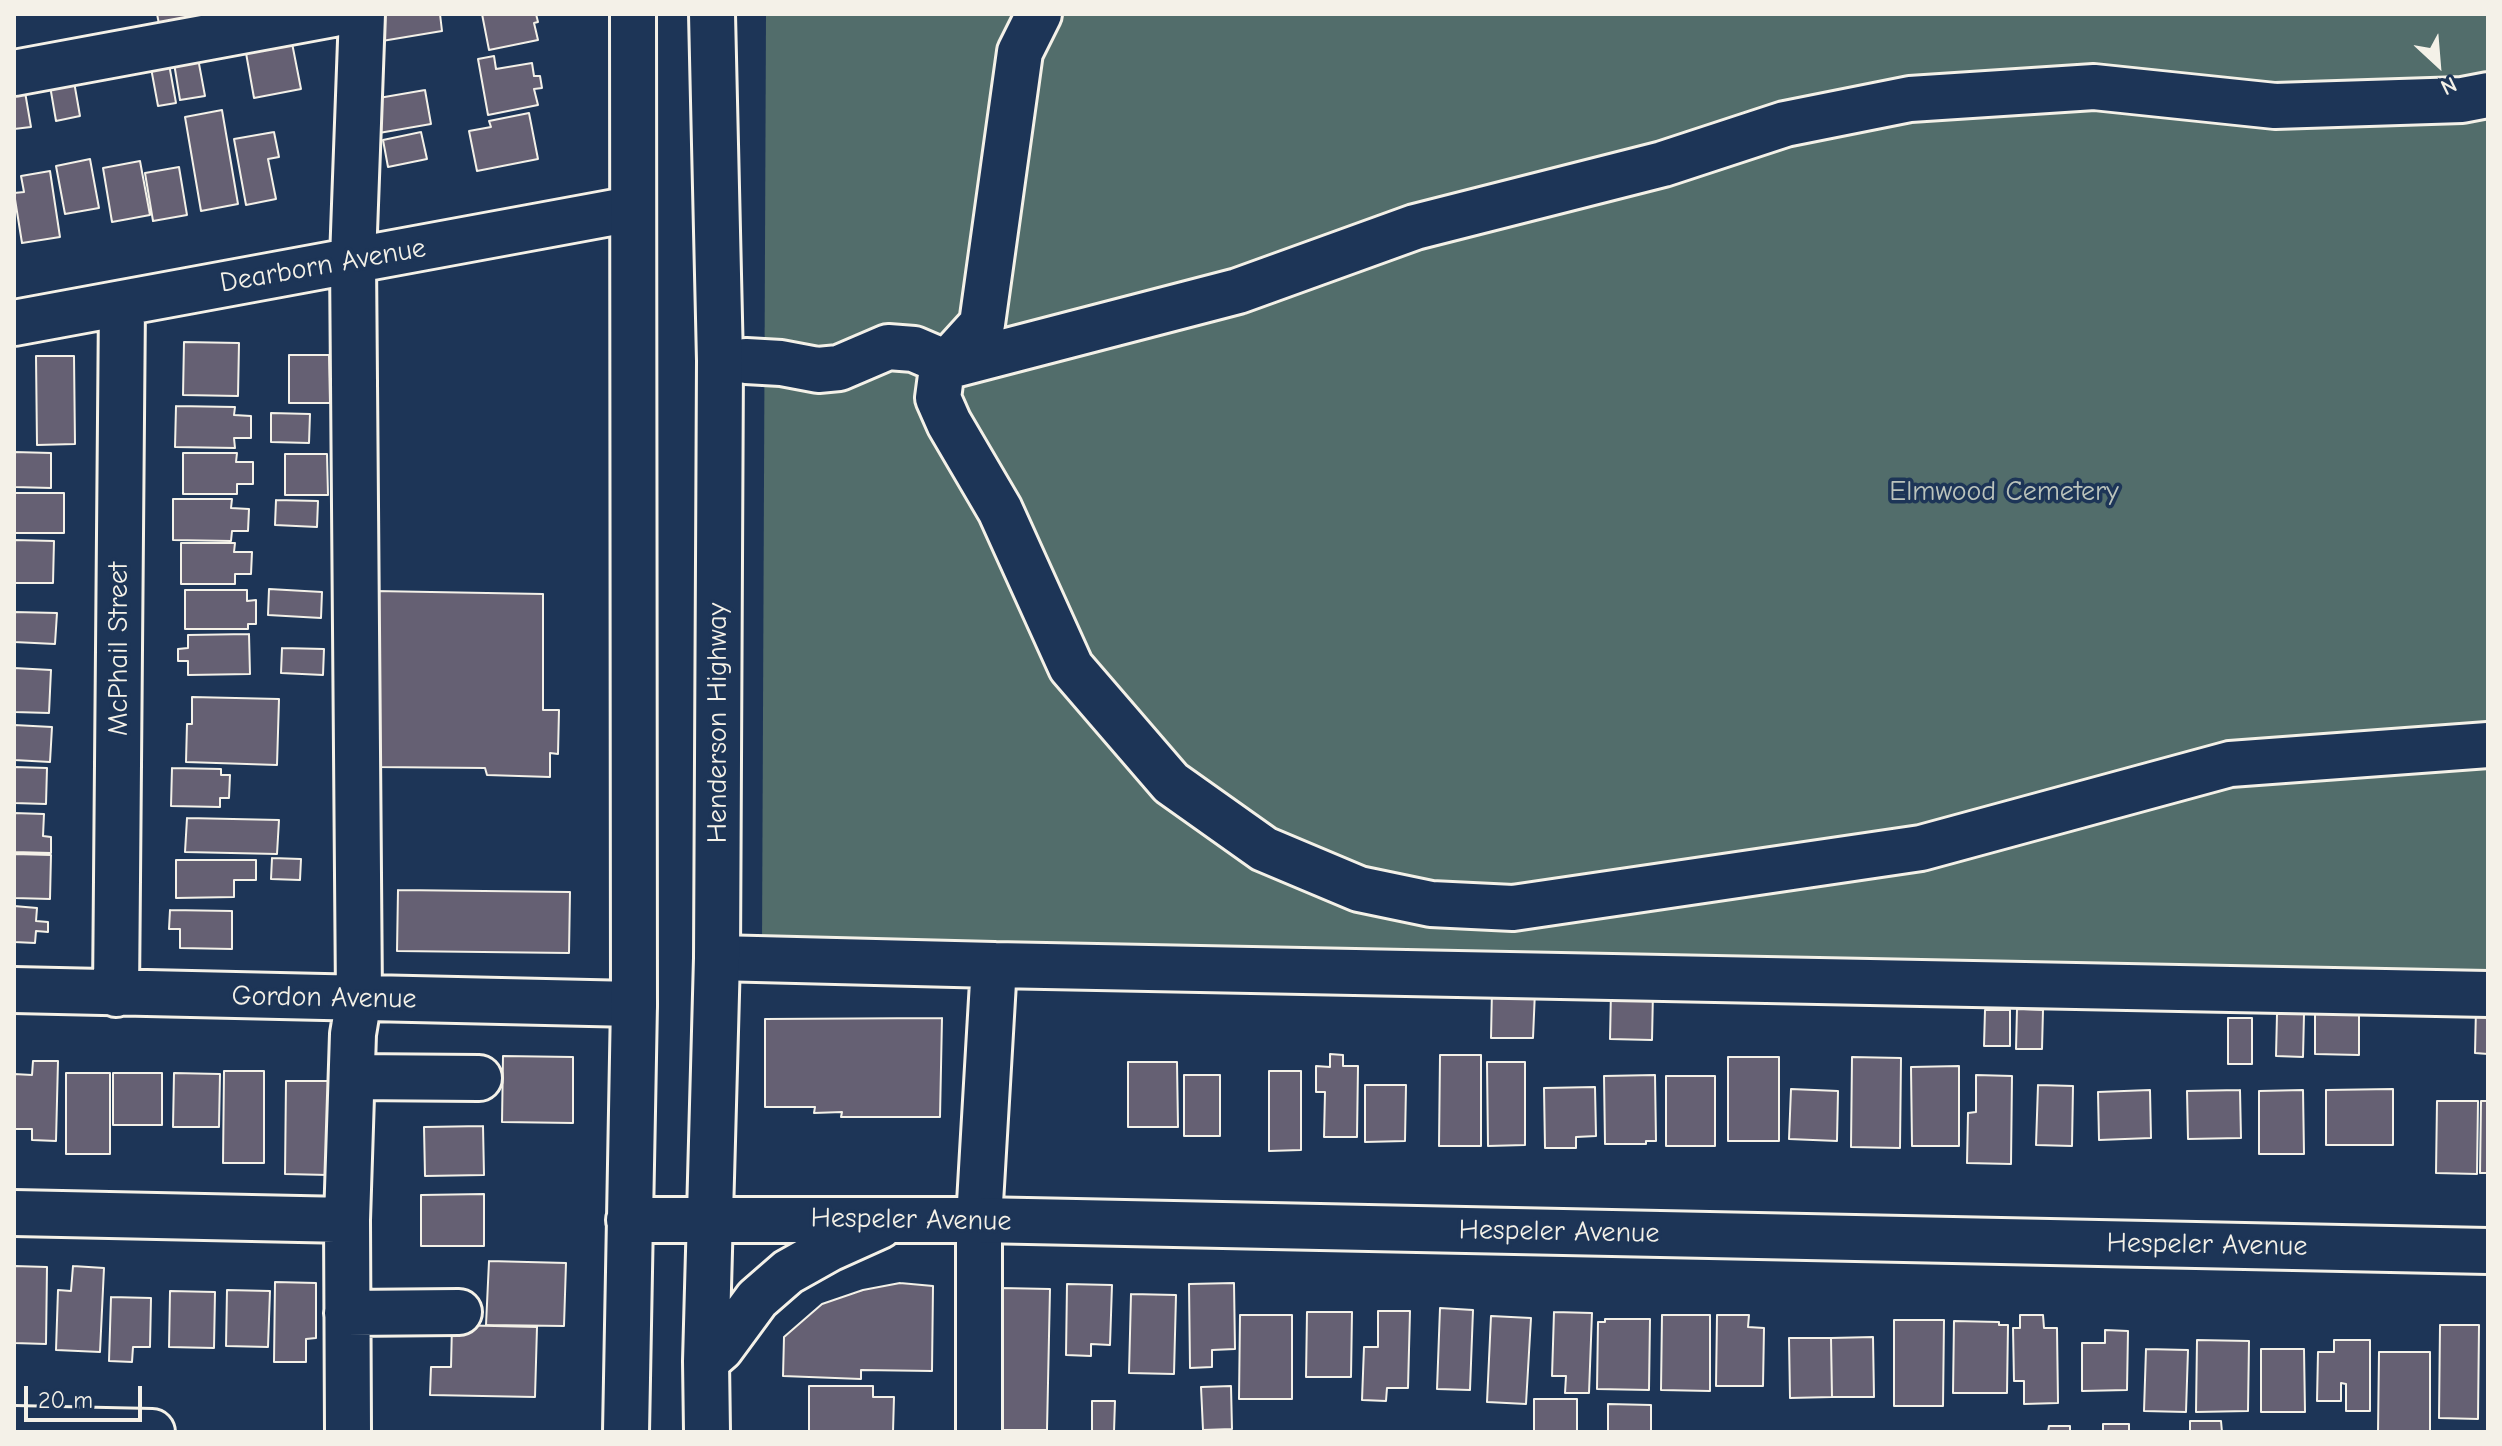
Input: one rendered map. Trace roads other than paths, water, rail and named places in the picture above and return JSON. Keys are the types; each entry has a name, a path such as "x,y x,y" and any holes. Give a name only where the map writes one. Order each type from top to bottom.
{"main road":[{"path":"14,73 333,14"},
{"path":"348,1432 347,1220 353,1034 359,998 353,259 362,14"},
{"path":"626,1432 634,1004 633,14"},
{"name":"Henderson Highway","path":"707,1432 706,1361 717,958 720,361 712,14"},
{"path":"1039,14 1020,52 982,324 942,368 938,398 949,423 1000,510 1071,667 1171,783 1264,849 1359,889 1431,904 1513,908 1921,848 2230,764 2488,745"},
{"path":"942,368 1238,291 1415,227 1663,164 1785,124 1910,99 2094,87 2275,106 2462,100 2488,95"},
{"name":"Dearborn Avenue","path":"14,323 632,209"},
{"name":"McPhail Street","path":"116,994 122,304"},
{"path":"746,361 818,370 839,368 888,347 914,349 935,358 942,368"},
{"path":"717,958 2488,994"},
{"path":"979,1432 979,1220 994,965"},
{"name":"Gordon Avenue","path":"14,990 634,1004"},
{"path":"352,1077 479,1078"},
{"path":"14,1213 347,1220"},
{"name":"Hespeler Avenue","path":"629,1220 979,1220 2488,1251"},
{"path":"706,1361 721,1348 757,1299 788,1272 829,1249 895,1220"},
{"path":"347,1313 459,1312"},
{"path":"14,1429 152,1432"}],"park label":[{"name":"Elmwood Cemetery","path":"2004,492"}]}
